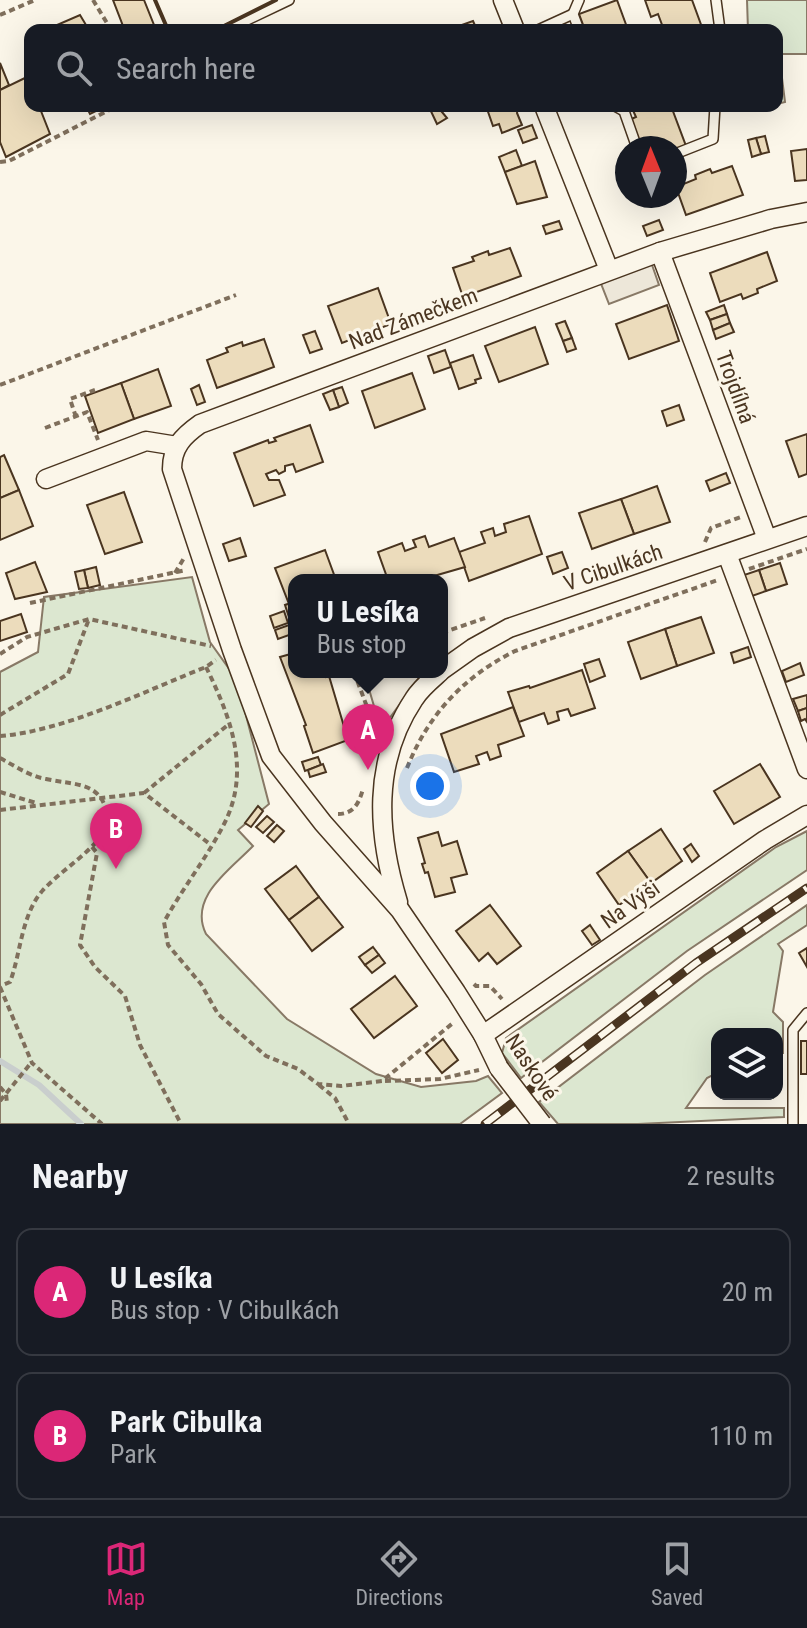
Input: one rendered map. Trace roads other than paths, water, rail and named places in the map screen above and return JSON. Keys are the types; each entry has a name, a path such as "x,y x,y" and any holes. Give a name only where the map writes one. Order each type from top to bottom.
{"street":[{"path":"503,0 513,24"},
{"path":"546,112 609,270"},
{"name":"Nad Zámečkem","path":"177,446 186,434 200,424 609,270 771,219 807,212"},
{"name":"Trojdílná","path":"660,252 767,539"},
{"path":"46,479 146,441 177,446 172,456 172,469 271,756 323,823 400,910"},
{"name":"V Cibulkách","path":"448,666 509,628 807,526"},
{"path":"727,554 807,769"},
{"name":"V Cibulkách","path":"400,910 386,864 381,826 381,787 395,738 414,698 434,678"},
{"name":"Na Výši","path":"483,1035 752,849 807,815"},
{"name":"Naskové","path":"400,910 483,1035 498,1067 542,1124"}],"lane":[{"path":"239,24 289,0"},
{"path":"551,24 573,14 579,0"},
{"path":"716,0 720,24"},
{"path":"573,14 577,24"},
{"path":"624,112 633,136"},
{"path":"687,149 713,139 715,112"},
{"path":"793,1124 793,1030 807,1013"}],"waterway":[{"path":"0,1061 39,1085 81,1124"}],"railway":[{"path":"485,1124 696,963 807,888"}],"place":[{"name":"U Lesíka","path":"368,770"},
{"name":"Park Cibulka","path":"116,869"}]}
